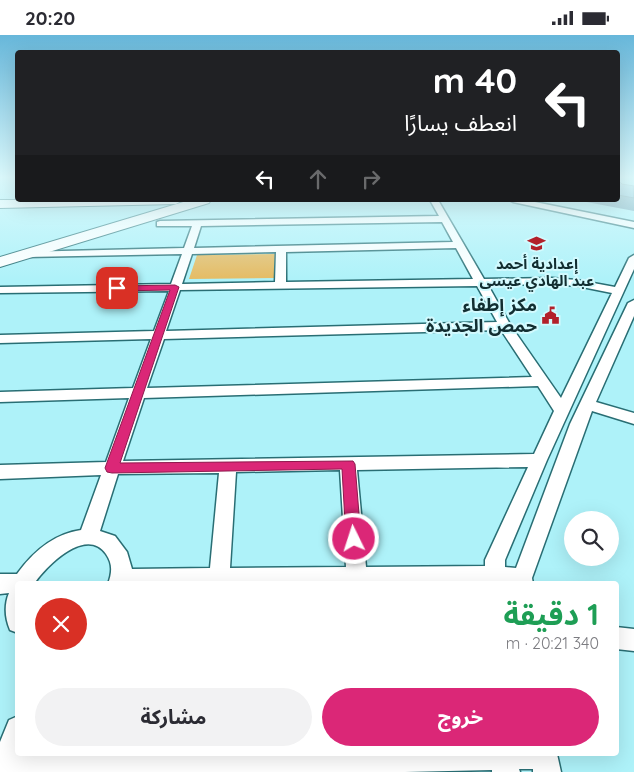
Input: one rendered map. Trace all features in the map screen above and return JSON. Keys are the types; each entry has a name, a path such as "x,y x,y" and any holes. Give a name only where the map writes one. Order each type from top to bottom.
{"main road":[{"path":"0,256 146,211"},
{"path":"0,262 166,211"}],"street":[{"path":"441,211 505,326 540,381 562,411"},
{"path":"573,211 634,223"},
{"path":"583,211 634,223"},
{"path":"160,223 445,219"},
{"path":"88,536 198,223"},
{"path":"26,254 459,245"},
{"path":"280,285 281,249"},
{"path":"495,579 495,560 538,460 634,258"},
{"path":"0,290 552,281 577,283 619,291"},
{"path":"15,616 10,607 12,590 8,584 36,556 53,545 71,538 88,536 106,541 117,550 122,563 119,581 495,579 522,581 578,424 634,303"},
{"path":"0,339 505,326"},
{"path":"0,397 540,381"},
{"path":"587,404 634,419"},
{"path":"0,472 112,468 538,460"},
{"path":"348,464 357,580"},
{"path":"220,581 228,467"},
{"path":"15,737 2,770 377,757 505,761 545,760"}],"shaded area":[{"path":"277,254 275,278 189,279 197,255"}],"place":[{"name":"إعدادية أحمد عبد الهادي عيسى","path":"537,243"},
{"name":"مكز إطفاء حمص الجديدة","path":"551,315"}],"route":[{"path":"117,288 175,287 112,468 348,464 354,539"}]}
